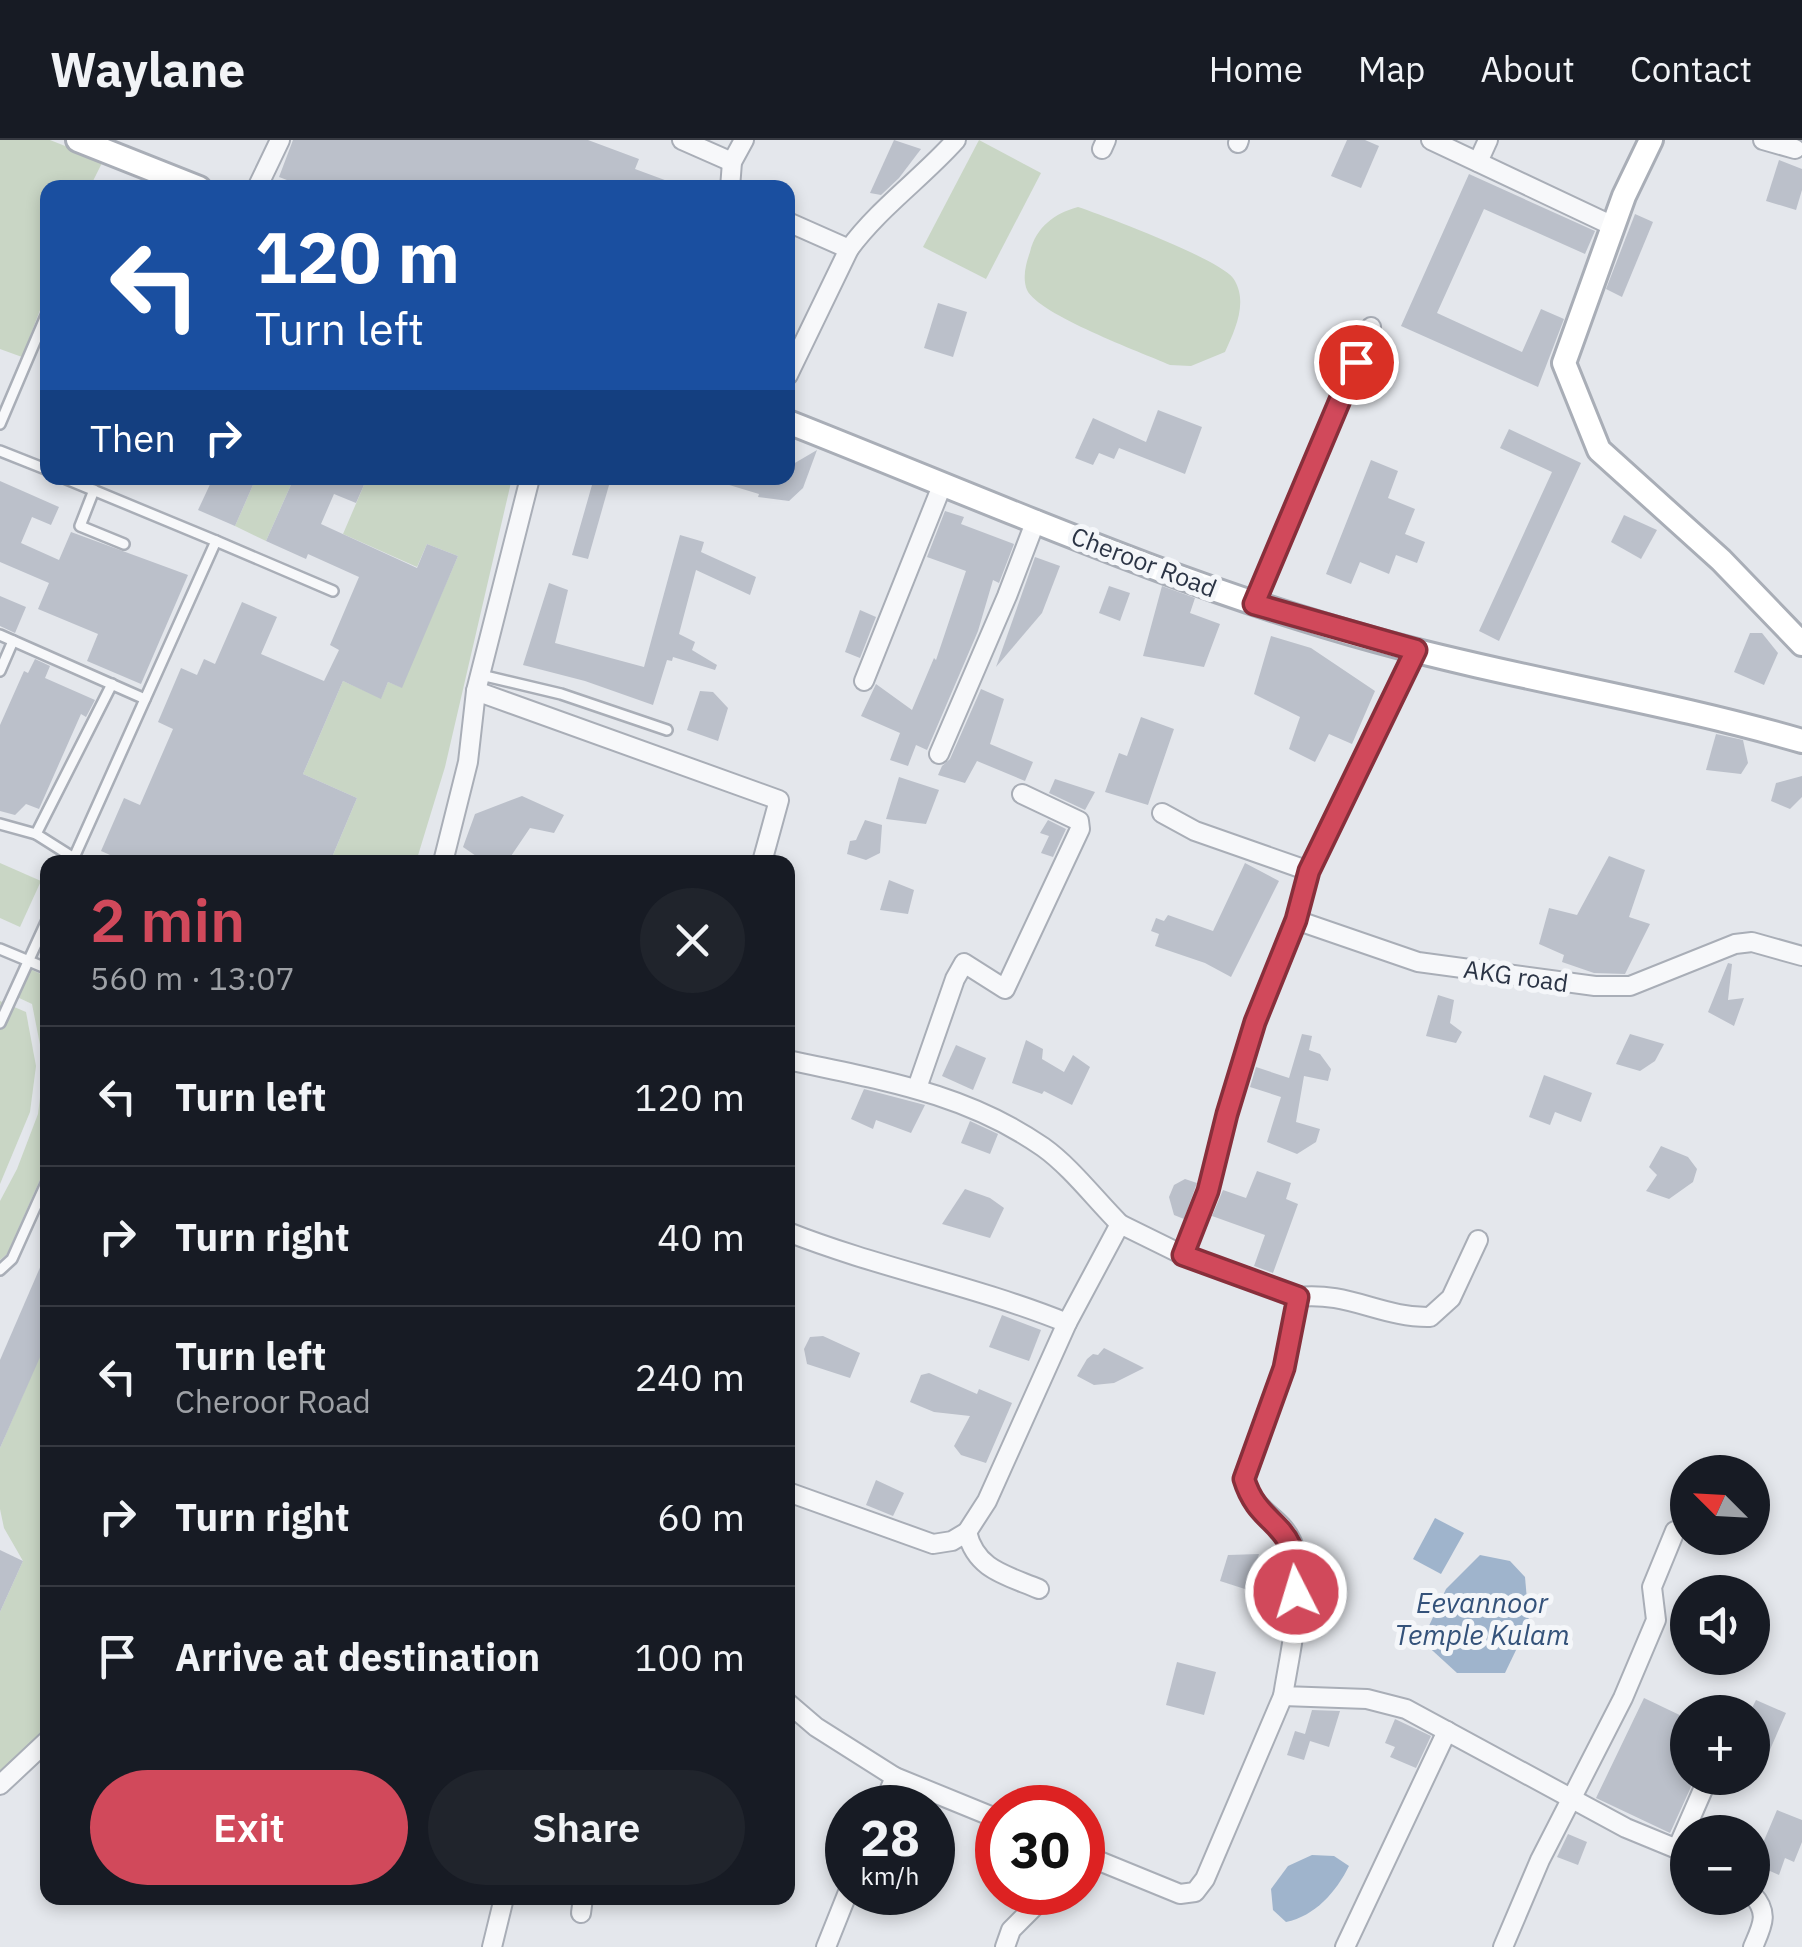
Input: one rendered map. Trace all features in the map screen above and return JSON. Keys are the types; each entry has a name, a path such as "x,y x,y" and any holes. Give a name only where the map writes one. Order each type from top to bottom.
{"main road":[{"path":"78,140 179,180"},
{"path":"1651,140 1613,226 1564,364 1599,450 1721,560 1802,644"},
{"name":"Cheroor Road","path":"795,425 1254,604 1416,650 1719,717 1802,741"}],"street":[{"path":"261,180 280,140"},
{"path":"682,140 732,162"},
{"path":"731,180 732,162 744,140"},
{"path":"795,361 849,249 867,224 930,170 956,140"},
{"path":"1432,140 1613,226"},
{"path":"1478,162 1488,140"},
{"path":"1763,140 1794,149"},
{"path":"795,225 849,249"},
{"path":"1254,604 1371,327"},
{"path":"864,682 943,483"},
{"path":"445,855 468,762 478,683 528,485"},
{"path":"939,754 1036,520"},
{"path":"1183,1255 1208,1191 1255,1022 1296,920 1309,871 1416,650"},
{"path":"478,683 778,800 764,855"},
{"path":"918,1088 955,979 964,964 1005,989 1080,829 1079,821 1022,794"},
{"path":"1162,813 1194,832 1309,871"},
{"name":"AKG road","path":"1296,920 1418,962 1594,986 1630,986 1734,944 1752,942 1802,956"},
{"path":"795,1062 918,1088 986,1112 1046,1149 1120,1224 1183,1255 1298,1297 1323,1294 1406,1318 1430,1317 1451,1298 1478,1240"},
{"path":"795,1495 933,1544 952,1541 967,1532 1120,1224"},
{"path":"795,1235 848,1256 1016,1302 1068,1323"},
{"path":"1105,1863 1180,1894 1195,1892 1205,1878 1283,1696 1298,1571 1291,1539 1250,1497 1244,1479 1284,1368 1298,1297"},
{"path":"967,1532 972,1552 990,1568 1039,1589"},
{"path":"1503,1947 1570,1798 1623,1698 1656,1620 1652,1588 1670,1543"},
{"path":"1283,1696 1367,1699 1406,1709 1670,1847"},
{"path":"795,1709 816,1727 895,1777 975,1810"},
{"path":"1345,1947 1447,1731"},
{"path":"0,1785 40,1748"},
{"path":"892,1785 895,1777"},
{"path":"492,1947 502,1905"},
{"path":"826,1947 839,1915"},
{"path":"1005,1947 1010,1930 1025,1915"},
{"path":"1753,1947 1763,1915"}],"lane":[{"path":"0,424 40,330"},
{"path":"0,388 13,393"},
{"path":"0,451 40,467"},
{"path":"82,485 194,536 216,541 333,591"},
{"path":"94,490 80,526 124,544"},
{"path":"75,855 216,541"},
{"path":"0,635 145,699"},
{"path":"0,670 13,641"},
{"path":"478,683 562,694 667,730"},
{"path":"36,834 112,684"},
{"path":"0,824 36,834 66,855"},
{"path":"0,1023 40,935"},
{"path":"0,949 40,966"},
{"path":"0,1270 12,1259 40,1197"}],"green space":[{"path":"0,140 50,140 103,161 94,180 40,180 40,310 22,357 0,349"},
{"path":"979,140 1041,173 986,279 923,247"},
{"path":"1078,207 1207,260 1233,278 1240,306 1225,352 1191,366 1170,365 1070,321 1035,300 1025,281 1033,243 1048,222"},
{"path":"253,485 291,485 266,541 235,526"},
{"path":"364,485 510,485 445,767 418,855 333,855 357,798 303,774 343,681 381,698 388,682 401,687 458,556 427,544 417,567 343,534"},
{"path":"0,863 40,883 20,927 0,918"},
{"path":"30,969 40,974 40,1045 32,1004 17,997"},
{"path":"0,1001 26,1012 36,1066 30,1112 0,1184"},
{"path":"40,1098 40,1180 7,1254 0,1260 0,1201 38,1114"},
{"path":"40,1355 40,1738 0,1775 0,1612 23,1561 4,1528 0,1509 0,1448"}],"water":[{"path":"1435,1518 1464,1533 1441,1574 1413,1559"},
{"name":"Eevannoor Temple Kulam","path":"1480,1555 1510,1561 1525,1577 1529,1623 1505,1673 1457,1673 1422,1641 1446,1589"},
{"path":"1312,1855 1334,1856 1349,1866 1324,1902 1286,1922 1273,1910 1271,1889 1288,1866"}],"building":[{"path":"293,140 588,140 639,159 635,169 665,180 287,180 279,177"},
{"path":"894,140 921,149 881,195 870,193"},
{"path":"1347,140 1365,140 1379,146 1361,188 1331,176"},
{"path":"1779,160 1802,169 1802,190 1796,210 1766,201"},
{"path":"1469,174 1595,231 1585,254 1484,209 1437,313 1522,352 1541,309 1564,319 1538,387 1401,326"},
{"path":"1635,214 1653,222 1622,297 1606,289"},
{"path":"938,303 967,312 953,357 924,348"},
{"path":"1158,410 1202,427 1185,474 1119,448 1114,459 1099,453 1093,465 1075,458 1093,418 1146,442"},
{"path":"1509,429 1581,463 1499,641 1479,631 1552,472 1500,448"},
{"path":"817,450 803,488 789,501 758,497 759,494 729,485 795,485 795,463"},
{"path":"1371,460 1398,471 1388,498 1415,509 1405,534 1425,542 1417,563 1396,555 1389,574 1360,562 1351,584 1326,574"},
{"path":"0,481 59,507 51,525 32,517 21,543 59,560 71,532 188,575 141,684 87,661 98,634 38,609 49,583 0,562"},
{"path":"210,485 253,485 235,526 198,510"},
{"path":"291,485 364,485 356,503 334,494 321,524 417,568 427,544 458,556 402,688 388,682 381,699 343,681 303,774 357,798 333,855 110,855 101,851 124,798 140,805 173,729 158,722 181,668 197,675 204,659 215,664 242,602 277,617 261,654 324,681 339,650 330,645 359,577 308,554 306,559 266,541"},
{"path":"592,485 609,485 588,559 572,555"},
{"path":"945,511 964,517 961,524 1014,544 999,583 993,580 978,631 927,750 916,745 908,766 890,760 900,733 861,716 876,684 912,710 936,660 966,571 927,557"},
{"path":"1624,515 1657,530 1641,559 1611,542"},
{"path":"680,535 704,542 701,552 756,577 750,595 696,570 679,634 695,642 692,650 717,665 715,670 673,657 672,661 667,660 653,705 523,665 549,583 568,590 555,643 644,667"},
{"path":"1035,557 1060,566 1042,613 996,667"},
{"path":"1109,586 1130,593 1120,621 1099,613"},
{"path":"1162,586 1195,598 1190,613 1220,624 1204,667 1143,656"},
{"path":"0,596 26,607 15,633 0,626"},
{"path":"860,610 876,617 860,658 845,652"},
{"path":"1750,633 1762,633 1778,653 1764,685 1734,672"},
{"path":"1271,636 1311,648 1375,691 1352,744 1329,734 1315,762 1289,749 1300,717 1254,694"},
{"path":"35,659 50,666 45,678 95,700 86,717 81,714 39,809 26,804 15,815 0,811 0,725 24,671 28,673"},
{"path":"981,689 1004,699 990,744 1033,762 1025,781 977,761 965,783 938,775 950,759"},
{"path":"700,691 713,692 728,708 718,741 687,730"},
{"path":"1141,717 1174,729 1148,805 1105,792 1119,753 1127,756"},
{"path":"1716,734 1743,740 1748,763 1741,774 1706,770"},
{"path":"1802,776 1802,797 1790,809 1771,801 1776,783"},
{"path":"899,777 939,790 926,824 886,819"},
{"path":"1055,779 1095,792 1085,810 1049,793"},
{"path":"522,796 564,815 554,833 530,828 512,855 475,855 463,847 475,814"},
{"path":"865,820 882,825 880,853 866,860 847,854 850,841 856,840"},
{"path":"1048,820 1066,829 1053,857 1041,853 1049,836 1040,833"},
{"path":"1609,856 1645,870 1629,917 1650,924 1625,974 1594,973 1562,962 1564,955 1539,944 1549,908 1577,915"},
{"path":"1245,863 1279,881 1231,977 1205,963 1155,946 1159,934 1151,931 1156,918 1164,921 1168,915 1213,931"},
{"path":"889,880 914,890 908,914 880,910"},
{"path":"1728,963 1732,964 1728,1000 1744,998 1734,1026 1708,1012"},
{"path":"1438,995 1454,1000 1450,1023 1462,1032 1456,1043 1426,1036"},
{"path":"1302,1034 1312,1036 1309,1050 1320,1054 1331,1069 1328,1081 1304,1076 1296,1122 1320,1129 1316,1142 1297,1154 1267,1142 1281,1097 1250,1087 1256,1067 1289,1078"},
{"path":"1630,1034 1664,1044 1655,1061 1640,1071 1616,1064"},
{"path":"1026,1040 1043,1049 1042,1059 1064,1072 1073,1055 1090,1067 1072,1105 1044,1091 1042,1094 1012,1083"},
{"path":"956,1045 986,1058 973,1090 942,1076"},
{"path":"1544,1075 1592,1093 1581,1122 1555,1112 1550,1125 1529,1117"},
{"path":"864,1089 925,1105 911,1133 876,1120 873,1129 851,1119"},
{"path":"970,1121 998,1134 990,1154 961,1143"},
{"path":"1661,1146 1688,1157 1697,1169 1693,1182 1669,1199 1646,1191 1657,1175 1649,1167"},
{"path":"1257,1171 1291,1183 1286,1199 1298,1204 1273,1273 1254,1266 1265,1235 1212,1216 1223,1190 1246,1198"},
{"path":"1185,1179 1197,1183 1184,1219 1174,1215 1169,1197 1174,1185"},
{"path":"965,1189 1004,1208 990,1238 942,1224"},
{"path":"40,1268 40,1357 0,1448 0,1360"},
{"path":"1002,1315 1041,1330 1029,1361 989,1347"},
{"path":"823,1336 860,1353 850,1378 807,1364 804,1349 810,1337"},
{"path":"1104,1348 1144,1368 1114,1383 1094,1385 1077,1376 1087,1359"},
{"path":"929,1373 977,1394 979,1389 1012,1403 986,1463 961,1455 954,1446 970,1416 934,1412 910,1402 921,1375"},
{"path":"876,1480 904,1493 893,1516 866,1505"},
{"path":"0,1550 23,1561 0,1612"},
{"path":"1259,1554 1248,1590 1220,1581 1228,1555"},
{"path":"1177,1662 1216,1672 1204,1715 1166,1705"},
{"path":"1644,1698 1670,1710 1670,1795 1687,1795 1678,1815 1670,1815 1670,1833 1596,1798"},
{"path":"1770,1706 1786,1713 1770,1750"},
{"path":"1312,1710 1340,1711 1329,1747 1310,1741 1304,1760 1287,1755 1295,1731 1305,1734"},
{"path":"1395,1719 1431,1736 1416,1768 1390,1757 1395,1747 1385,1743"},
{"path":"1777,1810 1802,1820 1802,1842 1794,1862 1785,1858 1779,1875 1770,1871 1770,1826"},
{"path":"1568,1834 1587,1842 1578,1865 1557,1857"}],"route":[{"path":"1296,1592 1298,1571 1291,1539 1250,1497 1244,1479 1284,1368 1298,1297 1183,1255 1208,1191 1255,1022 1296,920 1309,871 1416,650 1254,604 1356,362"}]}
